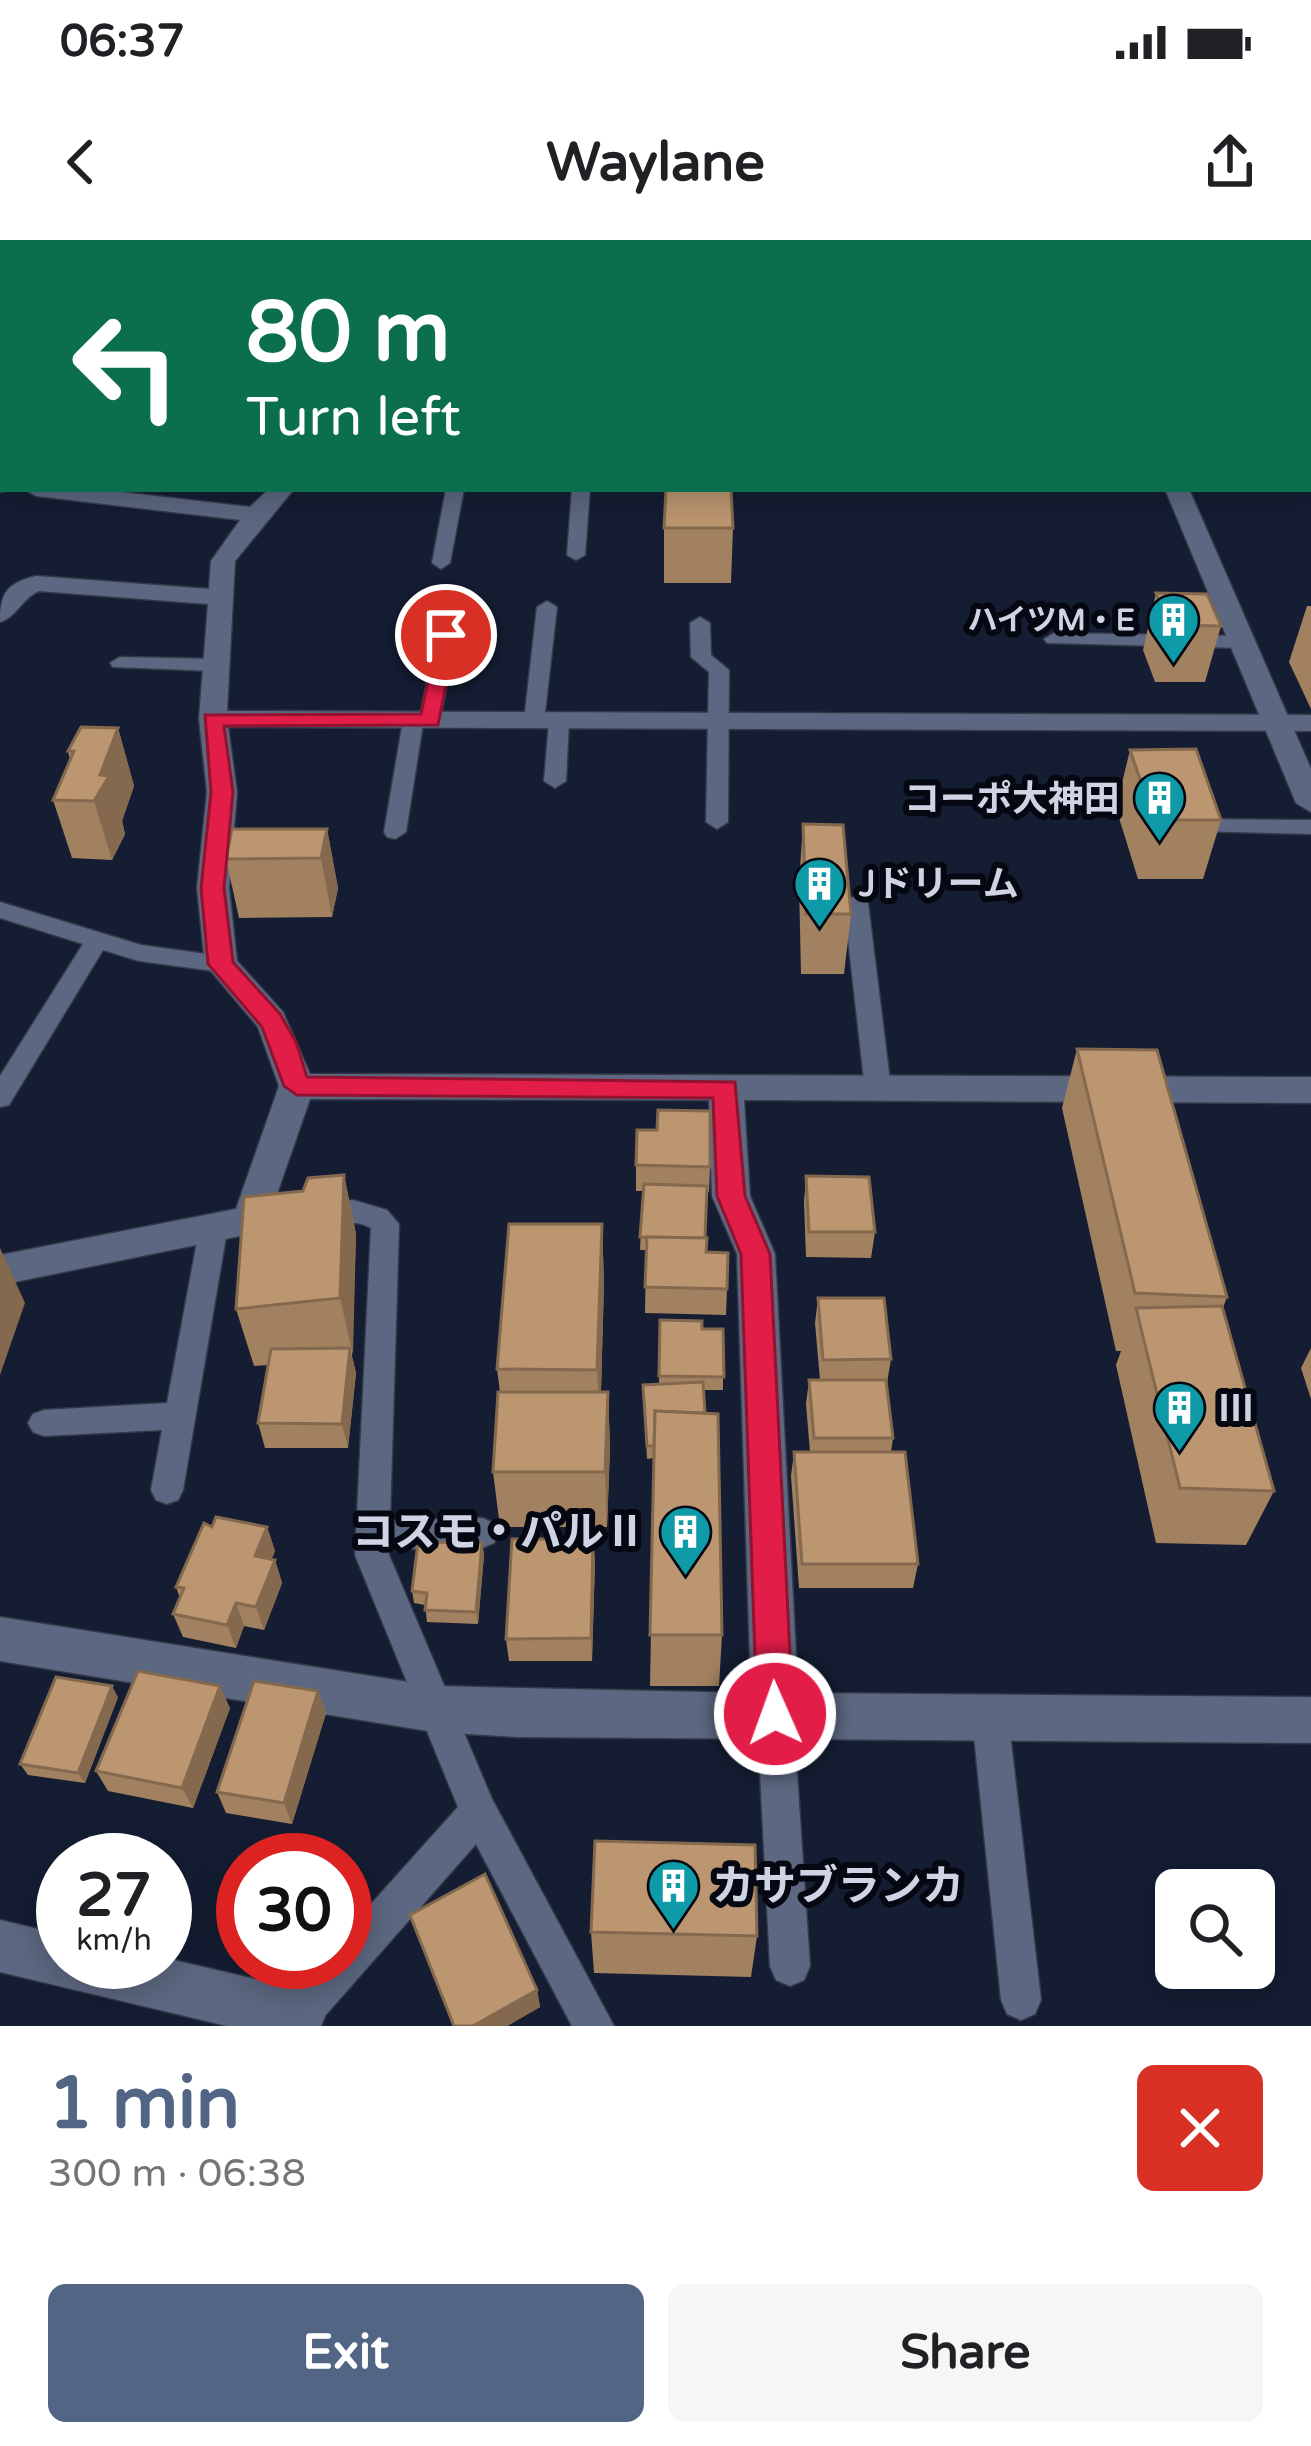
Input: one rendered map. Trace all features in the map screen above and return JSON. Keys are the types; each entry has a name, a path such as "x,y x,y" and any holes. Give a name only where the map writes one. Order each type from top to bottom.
{"street":[{"path":"61,492 256,515"},
{"path":"0,1270 251,1221 297,1086 284,1042 271,1021 221,964 213,888 222,792 213,719 215,665 223,561 279,492"},
{"path":"1179,492 1311,803"},
{"path":"0,614 19,590 36,583 219,597"},
{"path":"213,719 1311,722"},
{"path":"297,1086 1311,1090"},
{"path":"726,1089 731,1196 756,1254 775,1714"},
{"path":"0,1639 434,1709 1311,1720"},
{"path":"0,1946 36,1954"},
{"path":"172,1989 294,2021"}],"lane":[{"path":"441,563 454,492"},
{"path":"576,555 581,492"},
{"path":"547,607 547,721 555,781"},
{"path":"700,623 701,657 719,670 717,822"},
{"path":"395,832 446,635"},
{"path":"1054,639 1243,642"},
{"path":"120,663 215,665"},
{"path":"1201,826 1311,827"},
{"path":"856,903 878,1089"},
{"path":"0,910 96,942 186,963 221,964"},
{"path":"0,1098 96,942"},
{"path":"251,1221 358,1210 375,1214 385,1224 372,1555 479,1812 594,2026"},
{"path":"167,1490 213,1231"},
{"path":"44,1423 179,1416"},
{"path":"370,1534 482,1533"},
{"path":"775,1714 790,1966"},
{"path":"990,1716 1022,2000"},
{"path":"294,2021 479,1812"}],"building":[{"path":"666,492 731,492 733,528 664,528"},
{"path":"1156,593 1207,594 1221,626 1169,625"},
{"path":"81,727 118,728 100,775 109,776 94,801 53,800 74,751 68,751"},
{"path":"1196,749 1221,820 1154,820 1130,750"},
{"path":"803,824 843,825 851,914 806,914"},
{"path":"232,829 327,829 321,858 226,859"},
{"path":"1077,1049 1157,1050 1227,1297 1135,1293"},
{"path":"658,1110 710,1111 710,1167 636,1165 637,1130 657,1130"},
{"path":"344,1175 340,1298 236,1309 244,1197 303,1191 308,1178"},
{"path":"806,1176 869,1177 875,1232 809,1232"},
{"path":"644,1184 707,1186 705,1238 640,1237"},
{"path":"509,1224 602,1224 597,1370 497,1369"},
{"path":"647,1237 707,1238 706,1252 728,1253 727,1289 645,1287"},
{"path":"818,1298 884,1298 891,1359 823,1360"},
{"path":"1222,1306 1274,1491 1180,1488 1136,1308"},
{"path":"660,1320 702,1321 702,1329 723,1329 724,1377 659,1376"},
{"path":"350,1348 342,1424 258,1423 271,1349"},
{"path":"809,1380 886,1380 893,1438 814,1438"},
{"path":"703,1382 705,1413 655,1411 654,1446 647,1446 643,1385"},
{"path":"498,1392 608,1392 605,1472 493,1472"},
{"name":"コスモ・パルⅡ","path":"655,1411 718,1414 722,1635 650,1635"},
{"path":"794,1452 905,1452 918,1564 802,1564"},
{"path":"216,1517 267,1527 255,1556 275,1560 256,1607 236,1603 227,1625 173,1614 184,1588 176,1587 204,1523 212,1527"},
{"path":"512,1539 593,1539 591,1638 506,1639"},
{"path":"418,1542 482,1543 476,1612 425,1610 427,1593 412,1591"},
{"path":"138,1671 220,1686 182,1788 96,1771"},
{"path":"56,1677 112,1686 78,1773 20,1764"},
{"path":"254,1681 318,1691 284,1803 217,1792"},
{"path":"595,1841 755,1845 757,1936 591,1932"},
{"path":"485,1874 537,1990 473,2026 454,2026 410,1915"}],"place":[{"name":"ハイツM・E","path":"1174,666"},
{"name":"コーポ大神田","path":"1159,844"},
{"name":"Jドリーム","path":"820,929"},
{"name":"Ⅲ","path":"1179,1454"},
{"name":"コスモ・パルⅡ","path":"685,1577"},
{"name":"カサブランカ","path":"673,1931"}],"route":[{"path":"446,635 430,720 213,719 222,792 213,888 221,964 271,1021 284,1042 297,1086 726,1089 731,1196 756,1254 775,1714"}]}
